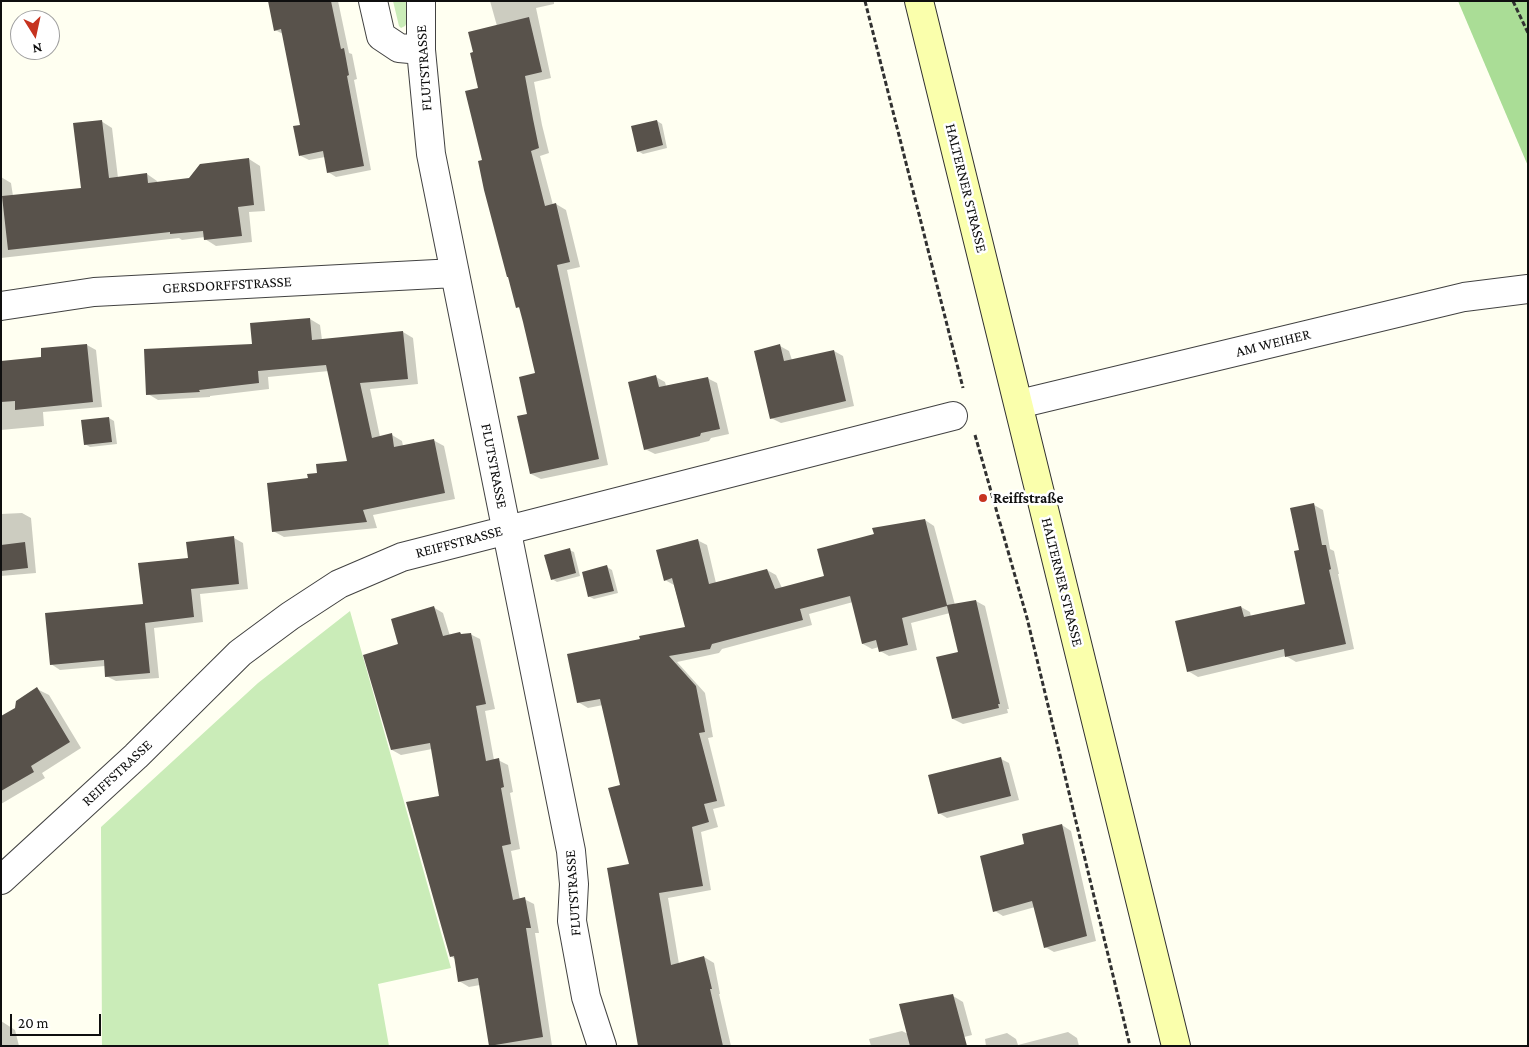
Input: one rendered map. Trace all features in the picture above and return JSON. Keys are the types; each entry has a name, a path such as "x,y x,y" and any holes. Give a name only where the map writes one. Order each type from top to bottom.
{"main road":[{"name":"HALTERNER STRASSE","path":"920,1 1176,1046"}],"street":[{"path":"373,1 381,36 399,48 421,50"},
{"name":"FLUTSTRASSE","path":"421,1 421,50 431,154 571,851 574,884 572,921 586,997 602,1046"},
{"name":"GERSDORFFSTRASSE","path":"1,306 94,292 454,273"},
{"name":"AM WEIHER","path":"1019,404 1464,297 1528,289"},
{"name":"REIFFSTRASSE","path":"1,880 136,756 240,653 290,616 339,584 402,558 961,414"}],"path":[{"path":"864,1 961,414 1027,618 1130,1046"},
{"path":"1514,1 1528,33"}],"green space":[{"path":"393,1 406,1 406,24 401,28 399,26"},
{"path":"1458,1 1528,1 1528,166"},
{"path":"350,611 451,968 378,984 389,1046 102,1046 101,827 258,683"}],"building":[{"path":"268,1 331,1 341,49 344,48 349,75 347,76 364,166 327,173 323,151 299,156 293,126 300,125 281,29 274,31"},
{"path":"529,17 542,72 525,76 539,148 531,151 545,206 556,203 570,262 557,265 599,459 530,474 517,416 527,414 519,377 535,373 519,307 516,308 484,190 478,161 482,160 465,91 478,88 470,53 473,52 468,32"},
{"path":"102,120 109,178 147,173 148,183 189,178 200,164 249,158 254,205 238,207 242,236 204,240 203,231 170,234 170,232 8,250 2,196 81,188 73,123"},
{"path":"657,120 663,145 637,152 631,126"},
{"path":"310,318 312,340 403,331 408,379 360,383 372,438 392,433 394,447 434,439 445,493 363,510 367,522 272,532 267,483 308,478 307,474 317,473 316,464 347,461 326,365 258,371 259,383 199,390 200,392 146,395 144,349 252,344 250,323"},
{"path":"87,344 93,402 15,410 15,401 1,402 1,361 41,357 41,348"},
{"path":"780,344 784,361 834,350 846,401 770,419 754,351"},
{"path":"656,375 659,387 708,377 720,429 644,450 628,382"},
{"path":"109,417 112,442 84,445 81,420"},
{"path":"1314,503 1322,545 1326,545 1331,569 1329,570 1346,644 1285,657 1284,649 1187,672 1175,621 1241,606 1244,617 1305,604 1294,551 1299,550 1290,508"},
{"path":"925,519 947,605 976,600 1000,704 998,704 999,708 952,719 936,657 958,652 947,606 902,618 908,645 879,652 876,640 862,644 850,596 800,609 803,620 712,644 710,649 669,656 696,686 705,732 699,733 717,801 704,804 709,822 692,827 703,886 659,893 671,965 704,956 723,1046 638,1046 607,868 629,864 608,788 620,785 600,699 577,703 567,654 640,639 639,636 685,627 672,578 664,581 656,550 698,539 709,584 767,569 775,589 824,576 817,549 874,534 872,528"},
{"path":"234,536 239,584 191,589 194,617 145,623 150,673 105,677 104,660 50,665 45,613 143,604 138,563 188,558 186,542"},
{"path":"25,542 28,568 1,571 1,545"},
{"path":"570,548 576,573 551,580 544,555"},
{"path":"607,565 614,591 588,597 582,572"},
{"path":"434,606 443,636 460,632 461,634 471,633 486,704 476,706 486,761 499,758 504,787 501,788 511,844 502,846 513,900 525,897 531,928 526,928 543,1037 489,1046 478,978 458,982 454,956 450,957 406,802 439,796 430,743 391,750 363,655 398,644 391,619"},
{"path":"37,687 70,742 31,766 34,772 1,791 1,716 15,708 16,701"},
{"path":"1001,757 1011,796 938,814 928,775"},
{"path":"1062,824 1087,936 1044,948 1032,901 993,912 980,856 1024,844 1022,834"},
{"path":"953,994 967,1046 910,1046 899,1004"}],"place":[{"name":"Reiffstraße","path":"983,498"}]}
